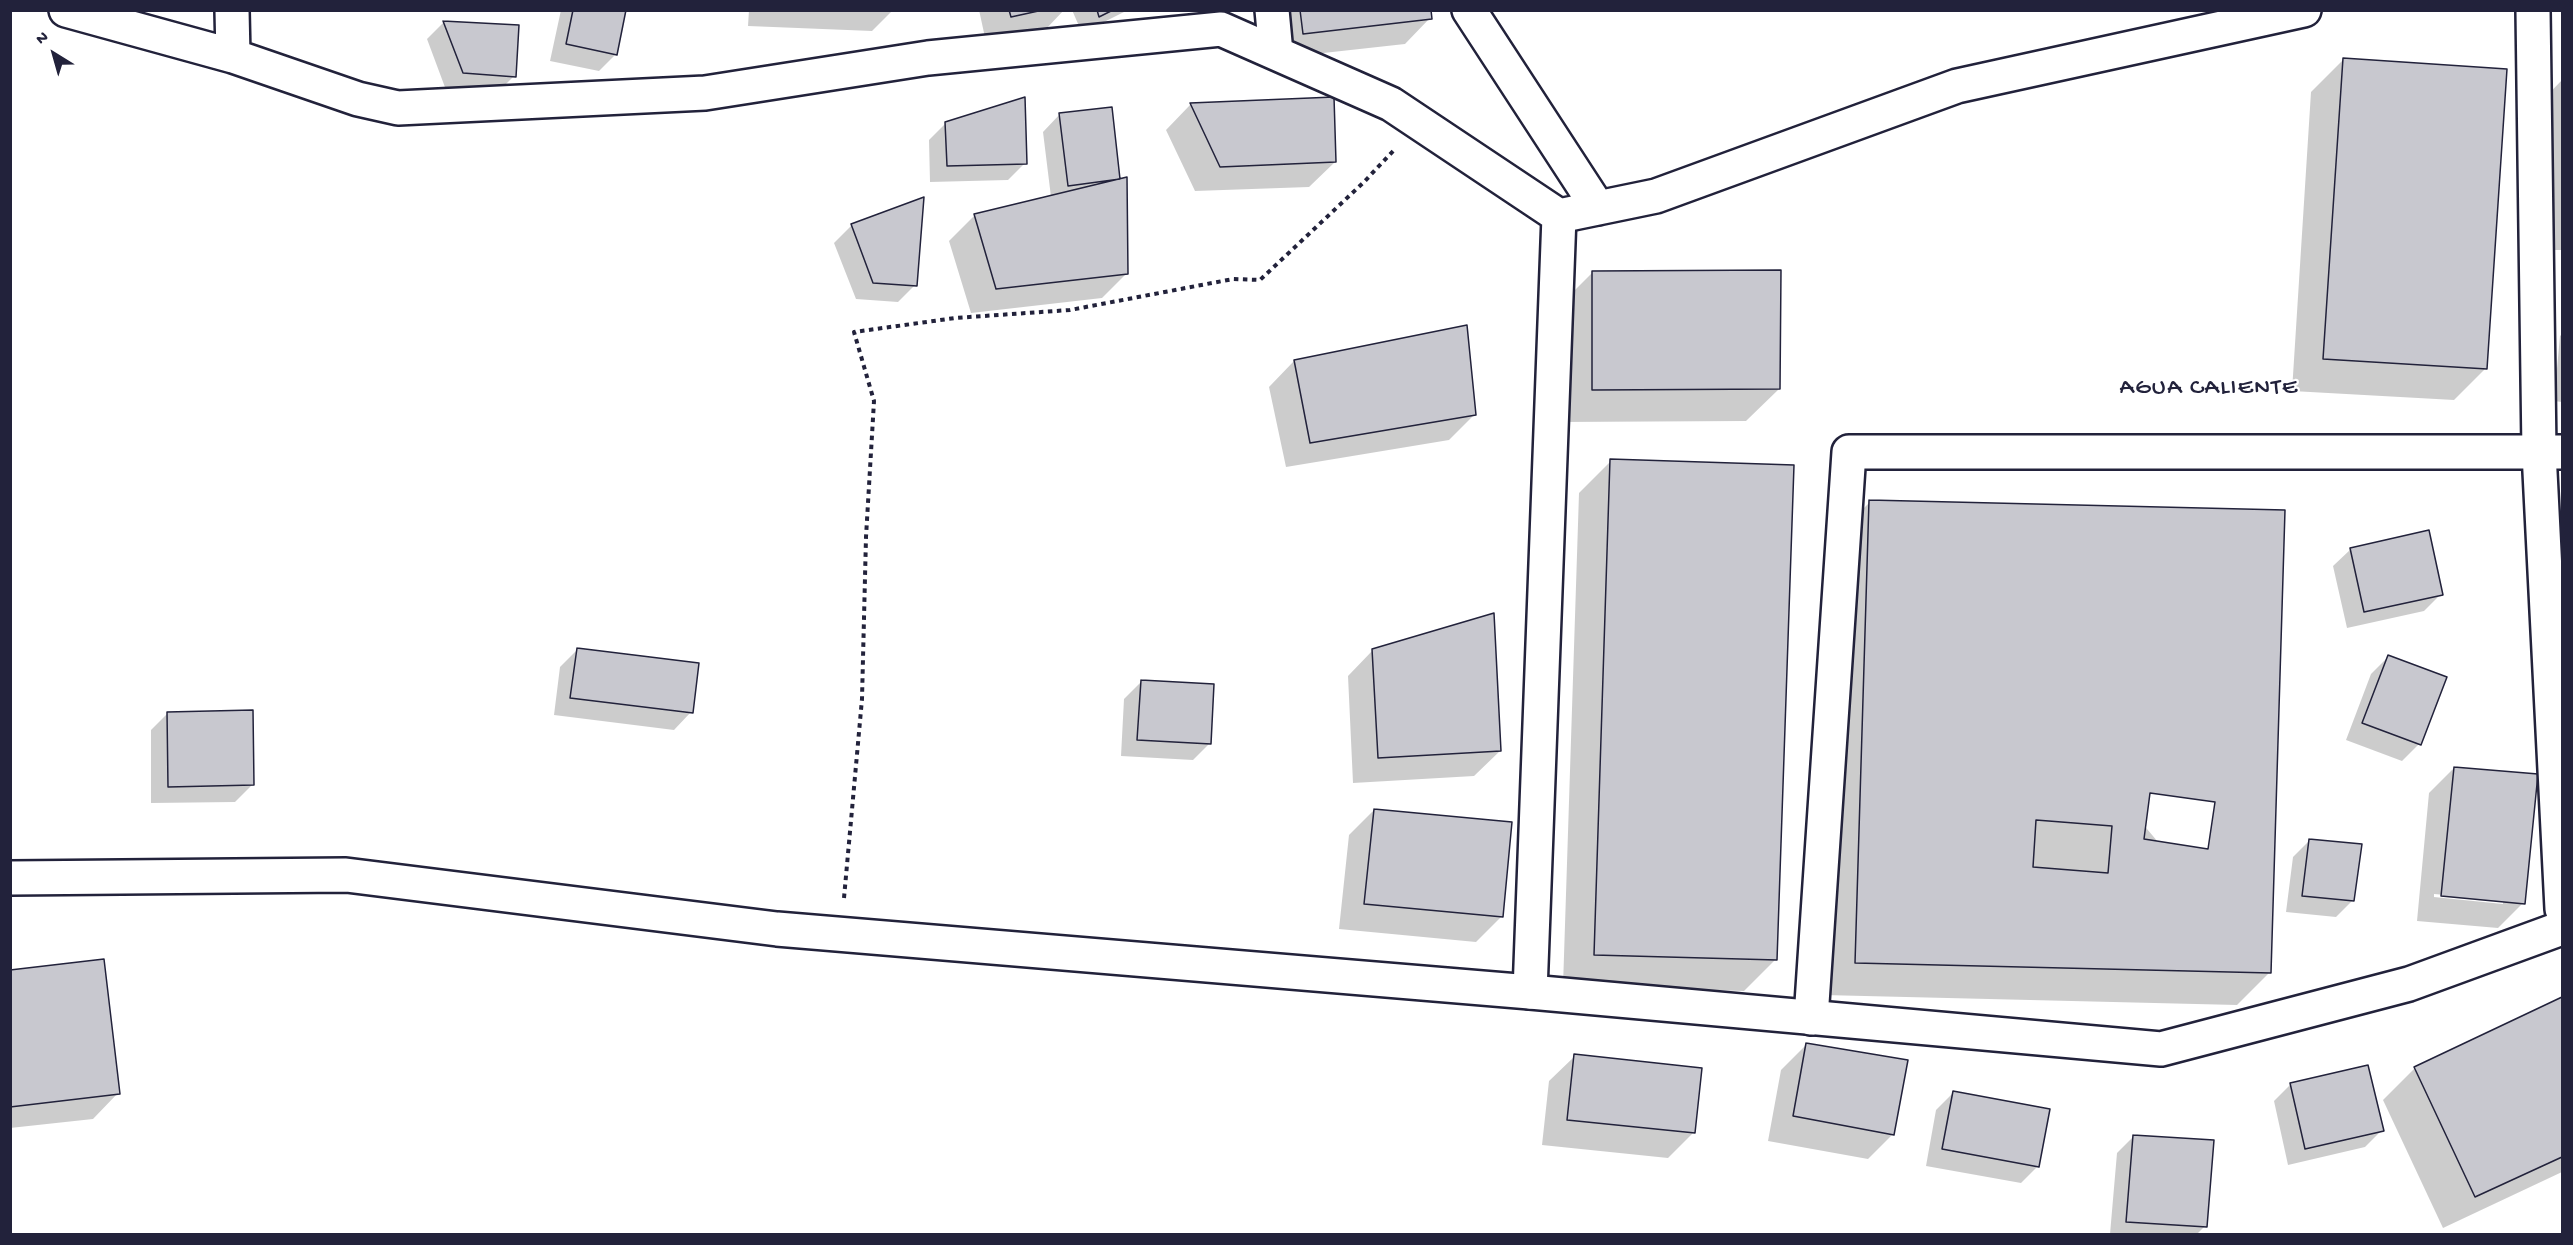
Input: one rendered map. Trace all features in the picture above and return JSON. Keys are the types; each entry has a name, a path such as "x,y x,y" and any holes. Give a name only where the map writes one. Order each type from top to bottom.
{"street":[{"path":"66,10 233,56 358,99 398,108 705,93 928,58 1221,29 1391,104 1558,216 1656,196 1957,86 2304,10"},
{"path":"232,10 233,56"},
{"path":"1272,10 1276,54"},
{"path":"1469,10 1598,208"},
{"path":"2533,10 2551,452 2562,909"},
{"path":"1530,992 1558,216"},
{"path":"1811,1018 1849,452 2551,452"},
{"path":"10,878 346,875 840,935 1530,992 2161,1049 2409,984 2562,928"}],"path":[{"path":"840,935 862,699 866,537 874,401 854,332 955,318 1070,310 1233,279 1260,280 1364,182 1420,123"}],"building":[{"path":"573,10 626,10 617,55 566,44"},
{"path":"1009,10 1043,10 1011,17"},
{"path":"1097,10 1113,10 1099,17"},
{"path":"1300,10 1431,10 1432,19 1303,34"},
{"path":"443,21 519,25 516,77 463,73"},
{"path":"2343,58 2507,69 2487,369 2323,359"},
{"path":"1025,97 1027,164 947,166 945,122"},
{"path":"1334,97 1336,162 1220,167 1190,103"},
{"path":"1112,107 1120,179 1068,186 1059,113"},
{"path":"1127,177 1128,274 996,289 974,214"},
{"path":"924,197 917,286 873,283 851,224"},
{"path":"1781,270 1780,389 1592,390 1592,271"},
{"path":"1467,325 1476,415 1310,443 1294,360"},
{"path":"1610,459 1794,465 1777,960 1594,955"},
{"path":"1869,500 2285,510 2271,973 1855,963"},
{"path":"2429,530 2443,595 2364,612 2350,548"},
{"path":"1494,613 1501,751 1378,758 1372,649"},
{"path":"577,648 699,663 693,713 570,698"},
{"path":"2388,655 2447,677 2421,745 2362,723"},
{"path":"1141,680 1214,684 1211,744 1137,740"},
{"path":"253,710 254,785 168,787 167,712"},
{"path":"2454,767 2538,774 2525,904 2441,896"},
{"path":"2150,793 2215,802 2208,849 2144,839"},
{"path":"1374,809 1512,822 1503,917 1364,904"},
{"path":"2036,820 2112,826 2108,873 2033,867"},
{"path":"2309,839 2362,844 2354,901 2302,896"},
{"path":"104,959 120,1094 10,1107 10,970"},
{"path":"2562,997 2562,1157 2475,1197 2414,1067"},
{"path":"1806,1043 1908,1060 1894,1135 1793,1116"},
{"path":"1574,1054 1702,1068 1695,1133 1567,1120"},
{"path":"2368,1065 2384,1131 2305,1149 2290,1083"},
{"path":"1953,1091 2050,1109 2039,1167 1942,1149"},
{"path":"2133,1135 2214,1140 2207,1227 2126,1222"}],"district":[{"name":"AGUA CALIENTE","path":"2209,389"}]}
